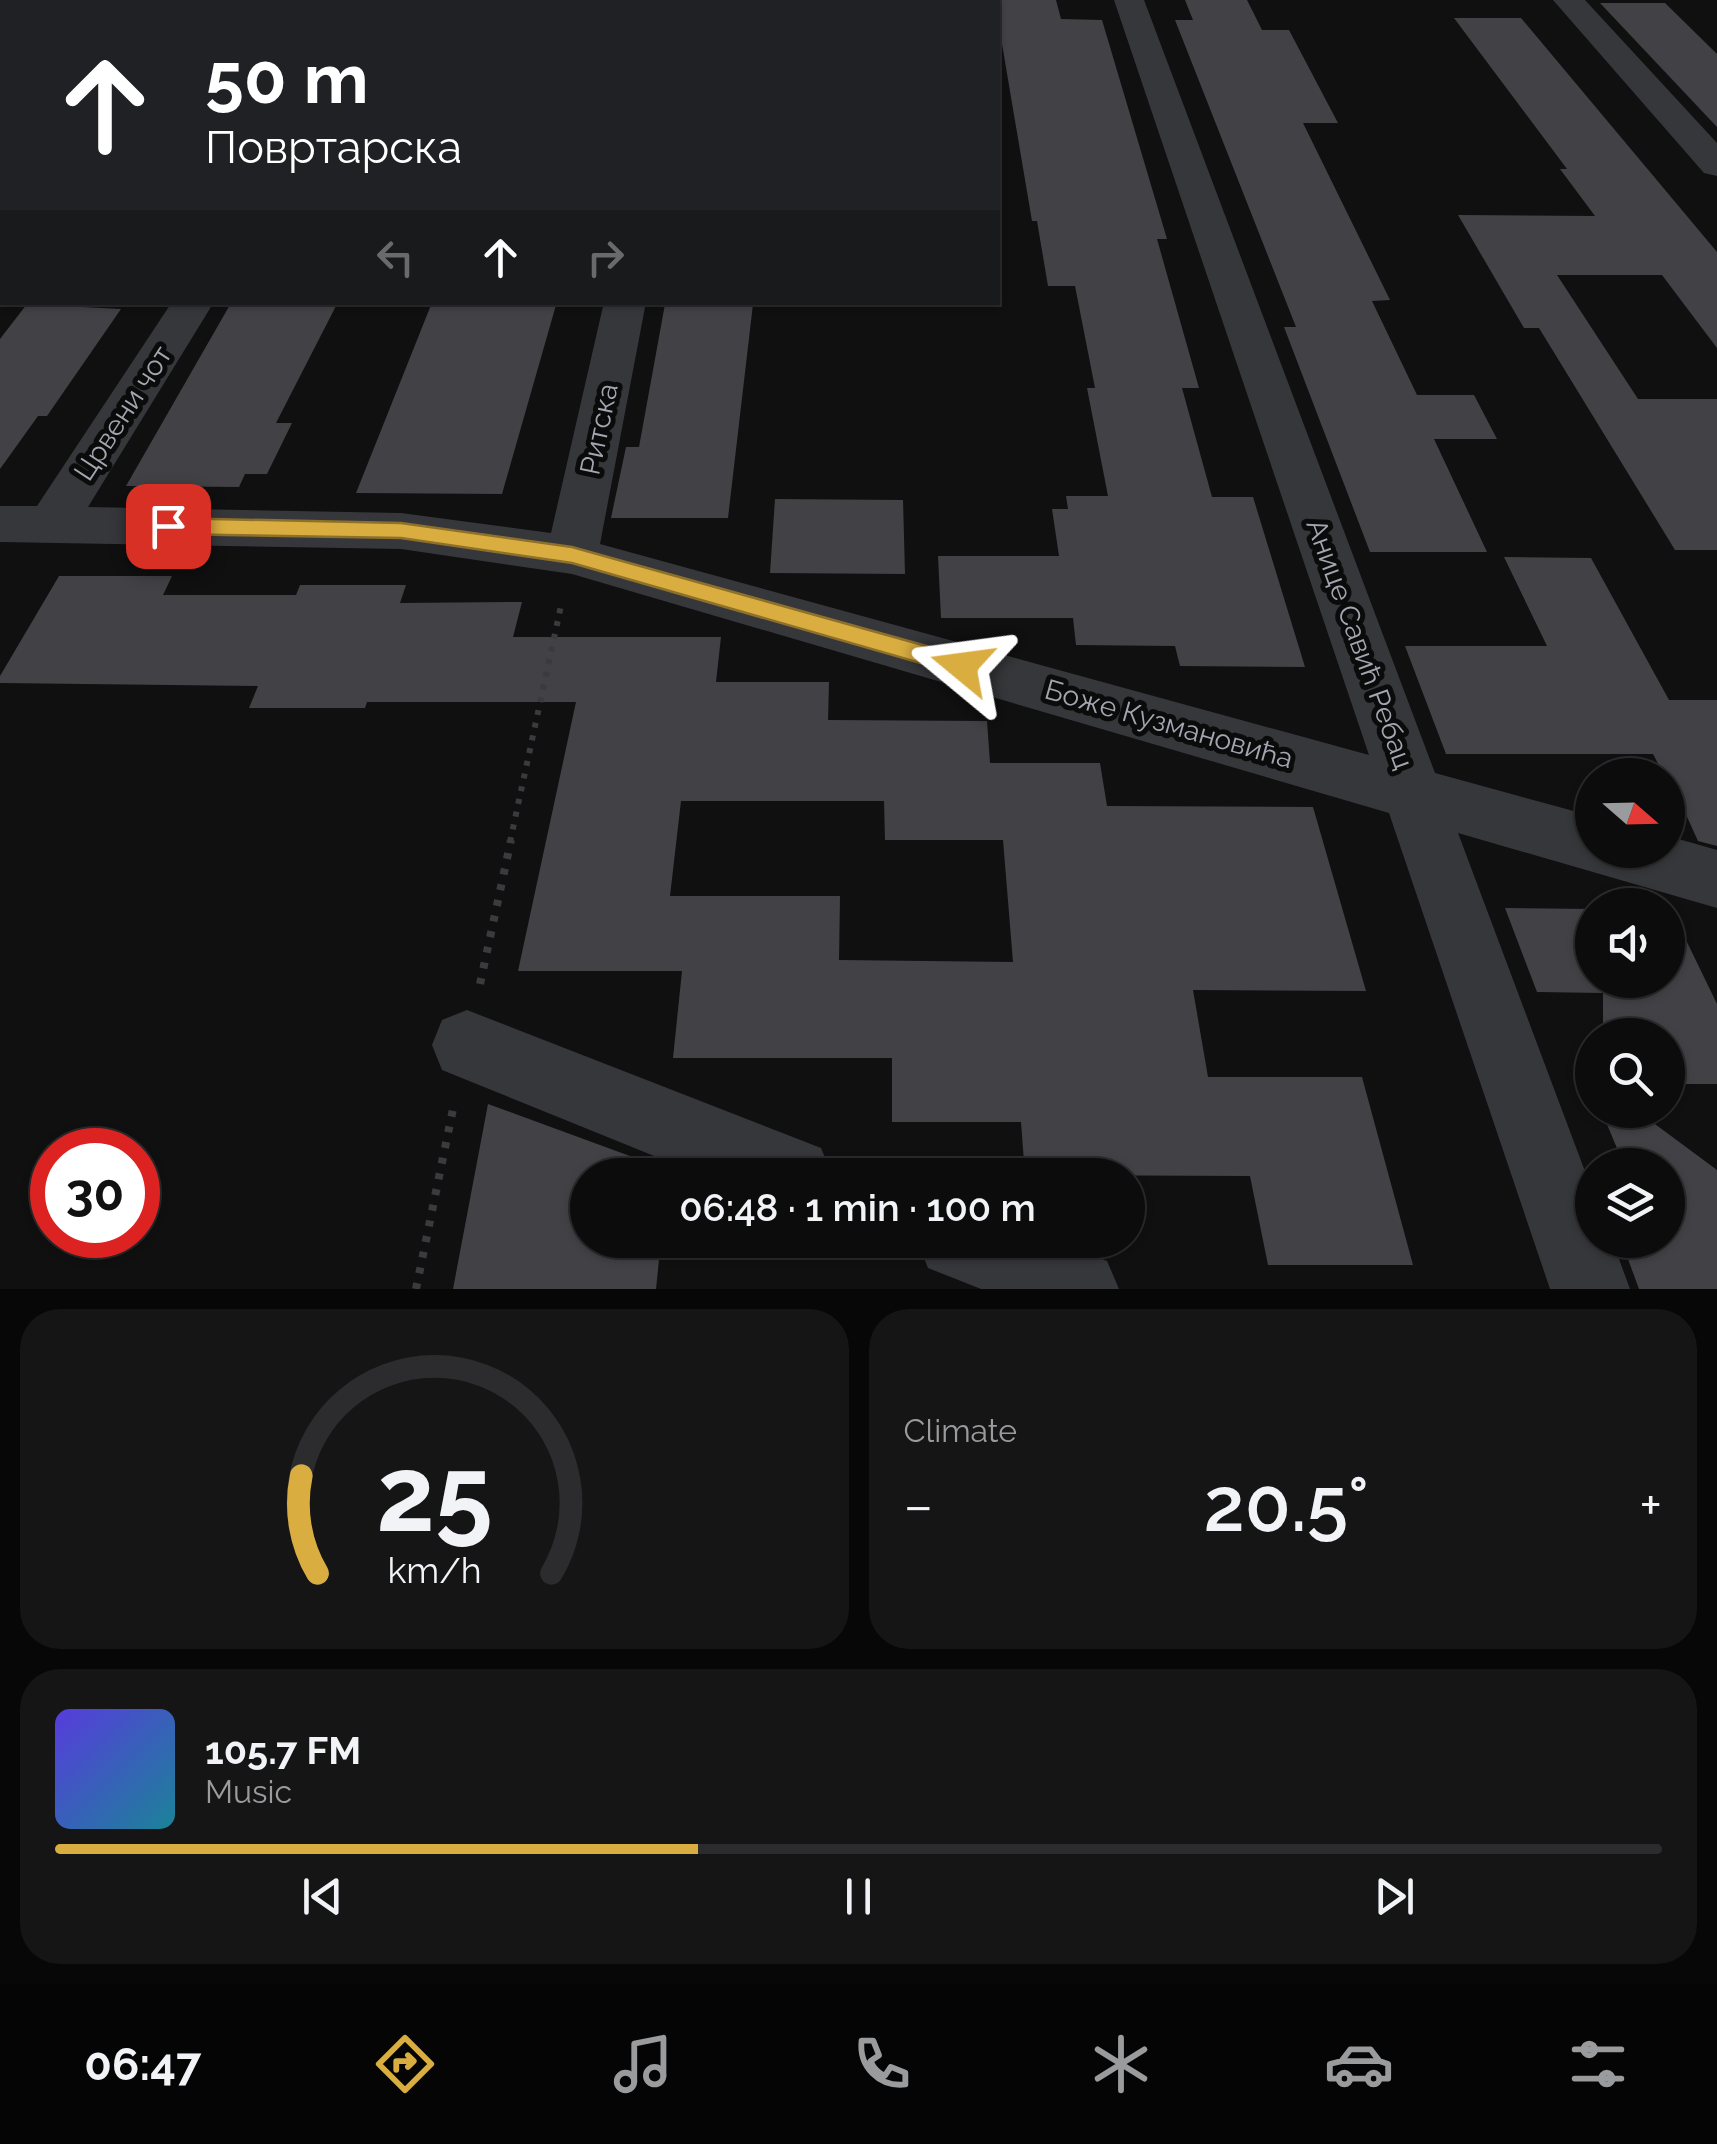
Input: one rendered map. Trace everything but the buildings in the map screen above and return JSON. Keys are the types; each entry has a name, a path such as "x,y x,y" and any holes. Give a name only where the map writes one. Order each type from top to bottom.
{"street":[{"name":"Анице Савић Ребац","path":"1128,0 1590,1289"},
{"path":"1568,0 1717,165"},
{"name":"Црвени чот","path":"52,524 191,305"},
{"name":"Ритска","path":"572,555 624,305"},
{"name":"Боже Кузмановића","path":"0,524 401,531 572,555 1575,839"},
{"path":"1678,868 1717,879"},
{"path":"467,1044 752,1158"},
{"path":"1001,1258 1079,1289"}],"path":[{"path":"416,1289 572,555"}],"route":[{"path":"168,526 401,531 572,555 962,666"}]}
